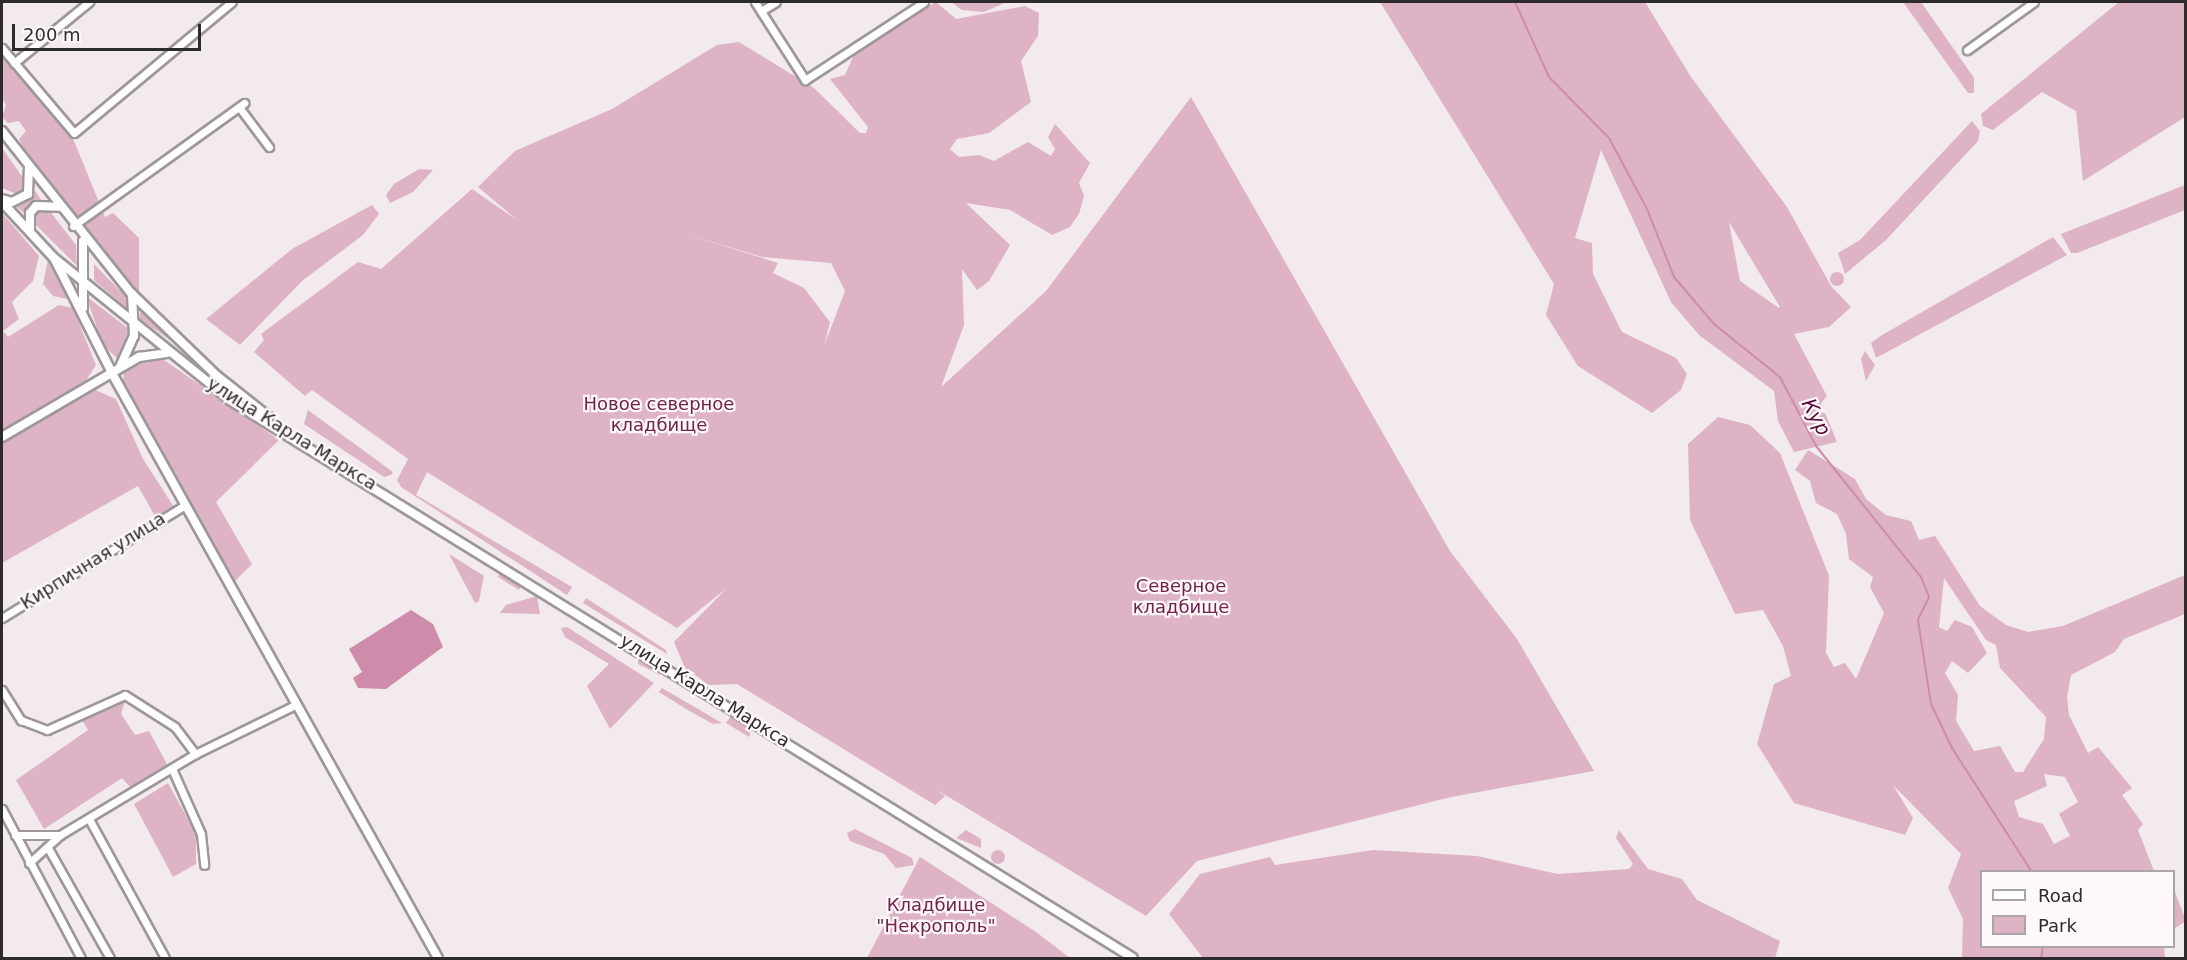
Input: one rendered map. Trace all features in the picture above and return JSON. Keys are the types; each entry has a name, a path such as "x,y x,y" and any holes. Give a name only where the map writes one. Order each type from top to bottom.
{"main road":[{"path":"2,130 73,226 131,293 217,376 289,432"},
{"path":"2,201 12,202 28,194 28,165"},
{"path":"2,201 53,256 84,312 113,375 438,958"},
{"path":"30,232 32,209 59,207"},
{"path":"81,236 84,312"},
{"name":"улица Карла Маркса","path":"53,256 230,400 289,432 1133,958"},
{"path":"113,375 129,354 135,325 131,293"},
{"path":"2,437 113,375 149,352 170,353"}],"street":[{"path":"14,63 89,2"},
{"path":"2,48 74,133 232,2"},
{"path":"755,2 805,80 924,2"},
{"path":"761,11 776,2"},
{"path":"1967,50 2034,2"},
{"path":"73,226 241,105 269,147"},
{"name":"Кирпичная улица","path":"2,618 185,505"},
{"path":"2,690 21,720 40,730 54,729 122,694 174,727 195,754"},
{"path":"29,863 60,835 173,771 195,754 295,705"},
{"path":"173,771 201,834 204,865"},
{"path":"2,809 81,958"},
{"path":"89,819 165,958"},
{"path":"15,835 60,835"},
{"path":"48,848 110,958"}],"green space":[{"path":"936,2 956,19 1025,6 1039,13 1038,36 1021,61 1031,102 989,133 957,139 950,149 959,157 979,155 994,161 1028,142 1051,156 1055,149 1048,137 1055,124 1090,163 1079,183 1084,196 1079,214 1070,227 1052,235 1010,210 966,203 1010,245 989,281 977,290 962,269 964,325 941,387 1046,291 1191,97 1450,551 1517,639 1594,771 1451,797 1197,861 1146,916 937,790 945,796 935,805 737,684 709,685 685,668 674,642 727,588 677,628 427,472 416,495 572,587 567,595 401,487 397,480 408,459 312,390 305,396 254,352 264,340 261,334 358,262 381,269 472,189 517,220 478,187 515,151 612,109 717,45 739,42 814,88 860,133 866,133 868,127 830,79 845,75 857,48","holes":["686,234 762,257 831,263 845,291 824,346 830,322 804,288 773,273 778,263"]},
{"path":"951,2 1007,2 984,12 962,10"},
{"path":"1380,2 1645,2 1691,77 1787,207 1831,286 1851,307 1829,327 1794,334 1827,396 1821,403 1837,442 1794,452 1778,421 1774,391 1699,335 1671,302 1601,150 1575,238 1592,243 1593,274 1622,332 1676,358 1687,374 1681,390 1652,413 1578,366 1546,315 1554,284","holes":["1729,222 1780,307 1740,281"]},
{"path":"1903,2 1921,2 1974,78 1974,93 1968,93"},
{"path":"2119,2 2185,2 2185,117 2083,181 2076,111 2042,92 1993,130 1983,126 1981,114"},
{"path":"2,50 72,136 105,217 113,213 139,238 139,293 25,152 19,139 26,131 19,121 8,123 2,117 6,105 2,98"},
{"path":"1972,121 1980,131 1978,141 1886,240 1845,274 1838,253 1860,240"},
{"path":"2,148 26,182 19,195 2,188"},
{"path":"419,169 433,170 413,192 390,203 386,195 394,184"},
{"path":"2185,185 2185,210 2077,253 2071,253 2061,234"},
{"path":"35,191 42,201 30,206 26,215 16,206"},
{"path":"372,205 379,214 363,235 302,281 240,345 206,319 292,249"},
{"path":"38,210 49,210 76,245 77,266 32,221"},
{"path":"2,213 39,256 33,281 12,302 19,319 3,331 8,337 59,305 73,308 96,365 85,382 2,430"},
{"path":"2053,237 2067,255 1876,358 1871,343 1882,335"},
{"path":"48,260 58,274 68,299 53,296 43,284"},
{"path":"94,264 127,298 130,311 94,280"},
{"path":"1837,272 1842,274 1844,279 1842,284 1837,286 1832,284 1830,279 1832,274"},
{"path":"86,296 129,329 118,359 103,345"},
{"path":"140,311 177,345 140,319"},
{"path":"1865,351 1875,365 1866,381 1861,359"},
{"path":"157,355 279,440 216,502 252,564 234,582 123,385 124,371"},
{"path":"93,389 116,399 143,459 174,507 156,518 138,486 2,563 2,440"},
{"path":"308,410 393,472 391,475 384,477 304,424"},
{"path":"1718,417 1750,425 1780,453 1829,576 1826,653 1834,667 1845,663 1856,679 1884,613 1870,587 1873,577 1849,559 1846,534 1837,514 1816,503 1810,481 1795,470 1808,450 1855,479 1866,499 1886,515 1911,521 1919,540 1935,536 1980,606 2006,625 2028,632 2063,626 2185,575 2185,614 2124,639 2115,652 2071,675 2067,697 2069,715 2088,753 2098,747 2132,788 2122,795 2143,824 2138,830 2154,870 1980,870 1980,948 2164,948 2165,958 1962,958 1963,919 1948,888 1961,854 1893,785 1913,818 1905,835 1794,803 1757,744 1774,684 1791,676 1783,646 1763,610 1735,614 1690,520 1688,444","holes":["1944,578 1986,640 1996,645 2000,668 2046,717 2044,739 2023,772 2015,772 2000,746 1974,751 1956,721 1958,695 1945,673 1952,661 1968,673 1987,653 1972,627 1955,620 1947,631 1939,627","2044,774 2065,777 2078,802 2059,814 2070,836 2054,844 2043,824 2019,817 2014,801 2047,786"]},
{"path":"449,554 484,576 479,601 475,603"},
{"path":"502,570 523,583 519,590 498,577"},
{"path":"537,596 540,614 500,613 506,605"},
{"path":"586,598 666,650 667,654 583,603"},
{"path":"567,627 654,683 610,729 587,686 609,664 565,637 561,628"},
{"path":"638,658 660,671 660,675 638,664"},
{"path":"662,688 722,723 713,724 686,709 659,692"},
{"path":"119,698 125,701 121,714 135,735 149,731 168,766 132,789 122,778 44,829 16,780 88,730 82,720"},
{"path":"733,713 753,727 749,737 726,723"},
{"path":"168,783 196,834 196,864 173,877 134,804"},
{"path":"855,829 912,858 914,865 896,868 884,854 850,841 847,833"},
{"path":"966,830 981,839 981,848 956,838"},
{"path":"1619,830 1648,869 1682,879 1697,900 1780,941 1775,958 1203,958 1169,914 1200,874 1270,857 1275,865 1373,850 1477,856 1558,874 1629,869 1633,864 1616,838"},
{"path":"995,850 1001,850 1005,857 1001,864 995,864 991,860 991,854"},
{"name":"Кладбище \"Некрополь\"","path":"920,857 1036,932 1070,958 867,958"},
{"path":"2175,892 2186,921 2175,928"}],"shaded area":[{"path":"411,610 433,624 443,647 386,689 358,688 353,678 362,672 349,649"}],"waterway":[{"name":"Кур","path":"1515,2 1549,77 1609,138 1647,209 1674,277 1714,324 1780,377 1816,446 1921,577 1929,597 1918,620 1931,704 1952,748 2031,870"},
{"name":"Кур","path":"2041,958 2043,948"}],"park label":[{"name":"Новое северное кладбище","path":"659,415"},
{"name":"Северное кладбище","path":"1181,597"}]}
